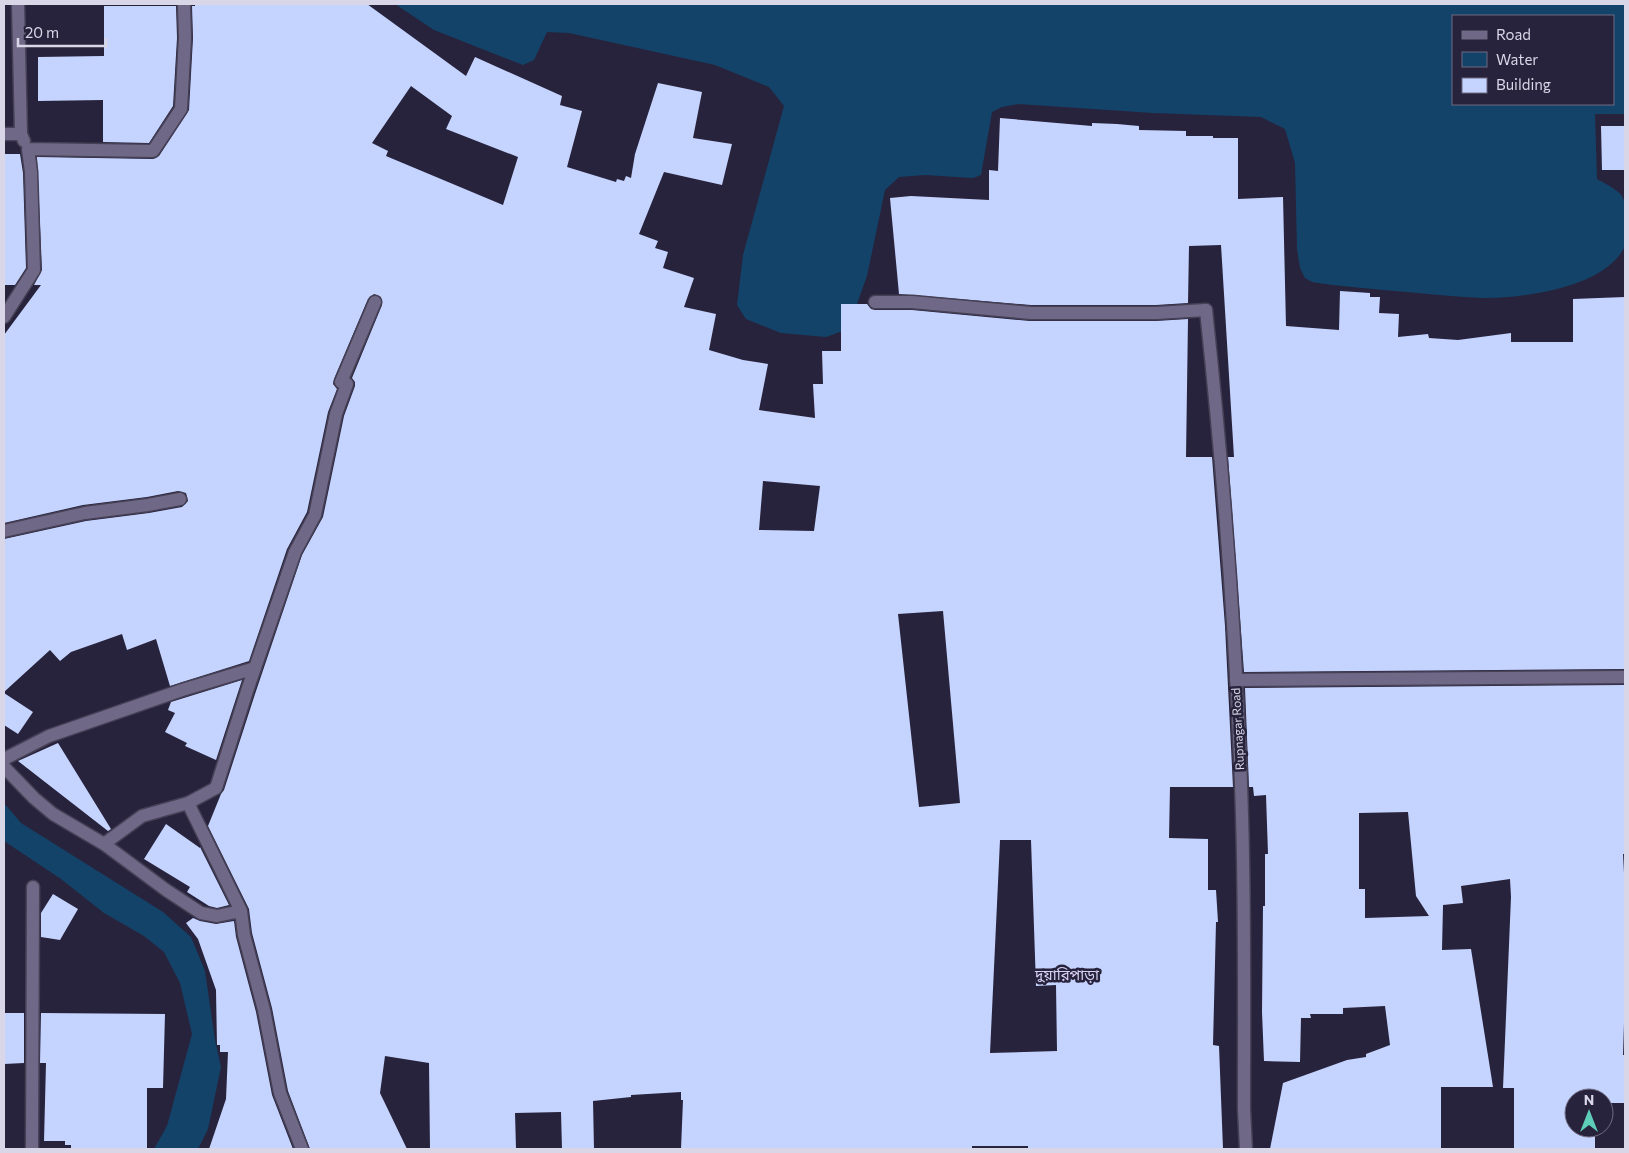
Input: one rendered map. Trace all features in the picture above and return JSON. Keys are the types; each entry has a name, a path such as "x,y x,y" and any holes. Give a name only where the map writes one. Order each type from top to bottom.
{"street":[{"path":"4,317 34,270 31,172 28,149 20,134 18,4"},
{"path":"28,149 153,151 181,109 184,4"},
{"path":"4,134 20,134"},
{"path":"104,844 142,816 188,803 216,788 295,552 315,516 336,414 347,384 341,382 375,302"},
{"name":"Rupnagar Road","path":"875,302 912,302 1032,313 1156,313 1206,310 1227,530 1236,680 1242,816 1244,1109 1246,1149"},
{"path":"4,531 85,513 180,499"},
{"path":"4,760 49,736 182,690 255,668"},
{"path":"1236,680 1625,678"},
{"path":"4,767 34,798 53,814 104,844 166,890 201,913 217,916 240,911"},
{"path":"188,803 240,911 244,935 264,1010 280,1093 302,1149"},
{"path":"32,1149 33,887"}],"water":[{"path":"395,4 1625,4 1625,114 1595,114 1597,179 1623,197 1625,244 1614,262 1599,273 1561,288 1519,296 1464,297 1312,282 1305,278 1300,268 1297,249 1295,163 1285,129 1261,117 1153,113 1018,104 1002,107 992,112 981,175 973,178 925,175 899,177 885,190 867,276 848,329 826,337 781,333 746,319 737,305 743,255 784,106 769,87 715,65 569,33 547,32 534,60 523,65 434,30"},
{"path":"4,803 21,823 163,912 191,937 205,971 221,1067 208,1129 198,1149 154,1149 167,1126 192,1034 180,983 164,952 144,936 104,913 61,879 4,841"}],"building":[{"path":"195,4 367,4 466,76 475,57 562,96 560,105 582,111 567,167 616,182 617,179 624,181 626,176 631,178 635,154 658,83 702,92 693,138 732,144 722,185 664,172 639,234 658,241 655,248 668,252 663,268 694,278 684,307 716,314 709,350 743,360 768,364 759,410 815,418 813,384 823,384 822,351 841,351 841,304 867,304 871,309 875,310 912,310 1030,321 1156,321 1188,319 1186,457 1212,457 1225,626 1233,787 1170,787 1169,838 1208,839 1208,890 1216,890 1218,922 1216,922 1213,1045 1219,1046 1223,1149 1035,1149 1028,1148 1028,1146 972,1146 972,1149 681,1149 683,1100 681,1100 681,1092 631,1095 631,1097 593,1101 594,1149 562,1149 561,1112 515,1113 516,1149 430,1149 429,1063 385,1056 380,1093 407,1149 310,1149 288,1091 272,1008 252,933 249,909 208,826 224,790 302,555 323,517 344,416 355,386 352,378 382,305 381,297 374,294 368,299 334,379 333,384 337,389 328,412 307,512 287,549 249,661 170,686 156,639 127,650 122,634 71,652 60,661 50,650 4,692 4,539 86,521 182,507 188,501 186,493 178,491 83,505 4,523 4,335 41,285 34,285 42,270 37,157 153,159 159,156 189,110 193,38 192,6 195,6","holes":["411,86 452,116 446,129 518,157 503,205 386,156 388,151 372,143","763,481 820,486 814,531 759,530","943,611 960,803 919,807 898,614","1000,840 1031,840 1036,986 1056,985 1057,1051 990,1053"]},
{"path":"104,6 176,6 177,38 173,106 149,143 103,142 103,100 38,101 38,57 104,56"},
{"path":"1000,118 1092,126 1092,123 1117,124 1139,126 1139,130 1186,131 1186,136 1238,138 1238,199 1283,197 1286,326 1339,330 1340,291 1370,293 1370,297 1380,297 1379,313 1399,314 1398,337 1428,334 1429,338 1458,340 1511,333 1511,342 1573,342 1573,299 1625,297 1625,669 1244,672 1228,457 1234,457 1221,245 1189,246 1188,303 1156,305 1031,305 899,294 890,198 911,196 989,200 989,170 998,171"},
{"path":"1601,126 1625,126 1625,170 1602,170"},
{"path":"4,154 20,154 23,173 26,268 15,285 4,285"},
{"path":"242,680 216,760 185,746 187,743 165,732 175,713 168,710 171,702"},
{"path":"1625,685 1625,854 1623,854 1625,991 1623,1055 1625,1055 1625,1103 1614,1103 1614,1088 1564,1088 1564,1138 1595,1138 1595,1149 1514,1149 1514,1088 1503,1088 1511,897 1510,879 1461,886 1463,903 1443,905 1442,950 1471,949 1493,1087 1441,1087 1441,1149 1270,1149 1283,1083 1347,1060 1366,1057 1366,1054 1390,1045 1385,1006 1343,1008 1343,1014 1310,1014 1311,1018 1301,1018 1300,1062 1264,1061 1262,1012 1263,906 1265,906 1265,854 1268,854 1266,795 1254,796 1253,787 1249,787 1245,688","holes":["1408,812 1416,896 1429,916 1365,918 1365,889 1359,889 1359,813"]},
{"path":"4,693 33,712 18,734 4,725"},
{"path":"58,743 111,829 108,831 18,761"},
{"path":"166,824 200,847 229,905 217,908 209,906 187,892 190,887 144,859"},
{"path":"53,894 78,909 60,940 41,937 41,913"},
{"path":"193,918 216,924 234,921 236,937 256,1012 272,1095 293,1149 209,1149 226,1099 228,1052 220,1052 220,1045 217,1045 216,990 198,939 186,923"},
{"path":"4,1013 24,1013 24,1063 4,1064"},
{"path":"41,1013 165,1014 163,1088 147,1088 147,1149 71,1149 71,1145 65,1145 65,1141 44,1141 46,1063 40,1063"}],"district":[{"name":"দুয়ারিপাড়া","path":"1067,975"}]}
